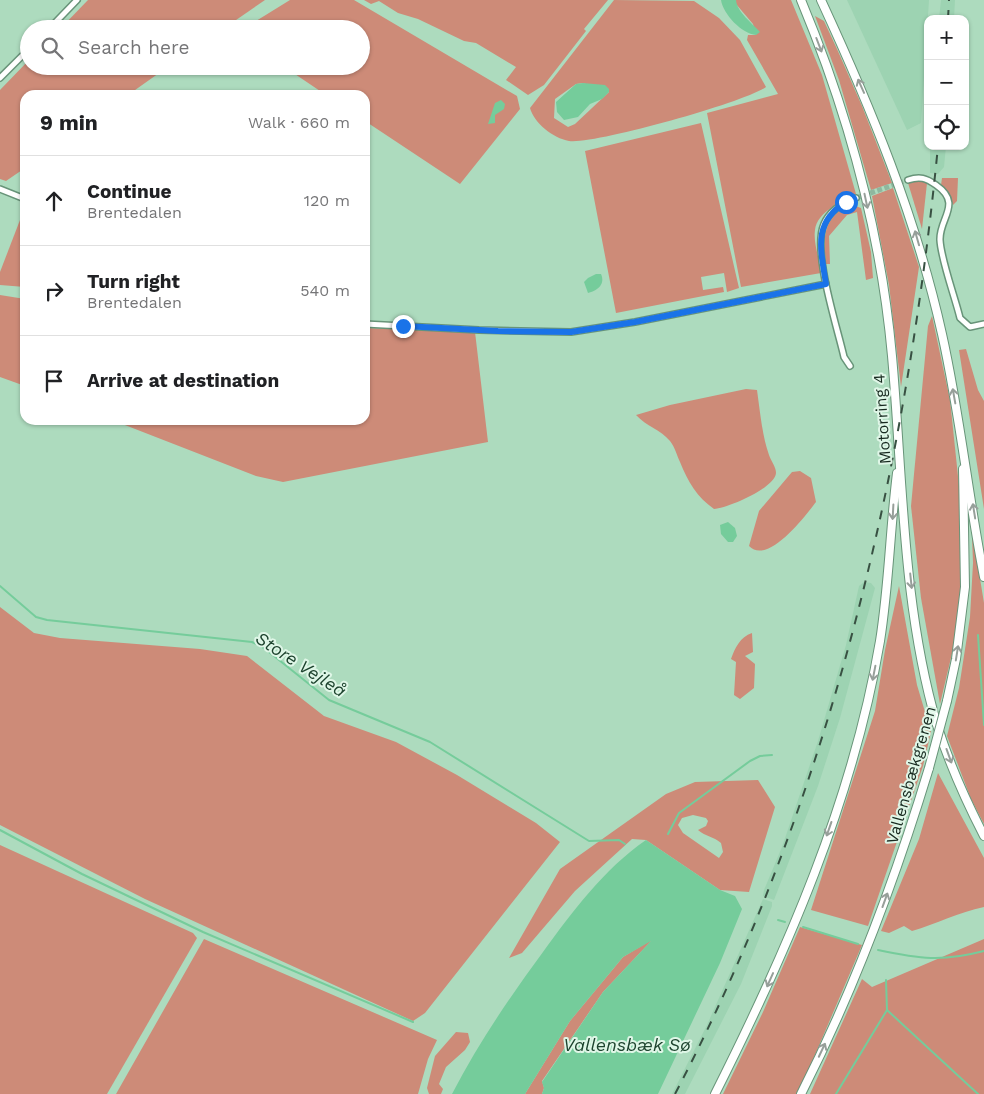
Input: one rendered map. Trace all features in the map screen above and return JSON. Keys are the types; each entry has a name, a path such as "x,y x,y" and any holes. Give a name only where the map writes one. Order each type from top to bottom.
{"highway":[{"name":"Motorring 4","path":"801,0 831,76 850,138 875,243 892,354 898,463 913,599 929,689 937,724 951,763 984,836"},
{"path":"821,0 862,89 894,168 916,234 942,334 984,577"},
{"name":"Vallensbækgrenen","path":"801,1094 869,943 900,858 929,768 947,701 956,659 965,587 966,540 962,444"},
{"path":"715,1094 754,1016 791,931 850,767 880,642 887,596 898,463"}],"street":[{"path":"58,20 77,0"},
{"path":"0,78 20,58"},
{"path":"908,180 916,177 926,178 946,194 949,207 940,239 960,318 970,327 984,324"},
{"path":"0,189 20,197"},
{"path":"850,366 844,357 826,284 820,248 824,224 837,207 856,198"},
{"path":"370,324 479,330 571,332 635,322 826,284"}],"shaded area":[{"path":"88,0 265,0 236,20 69,20"},
{"path":"290,0 354,0 517,96 520,109 460,184 370,124 370,90 319,90 296,75 370,75 370,20 258,20"},
{"path":"364,0 608,0 584,29 586,31 544,85 528,95 506,80 516,67 476,43 464,41 418,19 398,13 379,1 371,4"},
{"path":"614,0 694,1 719,18 740,40 766,87 753,94 701,112 637,130 584,140 569,141 557,137 540,124 530,108","holes":["583,83 609,92 575,124 568,127 554,118 555,99 576,84"]},
{"path":"736,0 791,0 822,75 856,194 831,208 820,218 817,224 815,240 821,273 741,287 707,113 778,94 747,40 748,35 756,35 753,24 736,4"},
{"path":"847,0 929,0 928,15 924,15 924,77 921,123 907,130"},
{"path":"941,0 955,0 954,15 939,15"},
{"path":"815,16 824,21 837,49 892,183 871,190 839,80"},
{"path":"20,69 20,75 156,75 135,90 20,90 20,171 6,181 0,179 0,90"},
{"path":"701,123 739,288 727,292 724,273 701,277 703,290 723,287 724,292 616,313 585,151"},
{"path":"930,150 946,150 944,167 938,174 930,173"},
{"path":"942,178 958,178 957,201 953,205 949,194 941,185"},
{"path":"921,180 927,183 922,229 908,183"},
{"path":"893,188 919,267 901,387 889,285 872,196"},
{"path":"850,204 861,208 871,252 873,278 866,280 857,212 847,215 829,236 830,264 826,264 825,236 827,229 834,215"},
{"path":"20,220 20,287 0,285 0,272"},
{"path":"0,295 20,298 20,384 0,377"},
{"path":"932,316 950,400 963,524 959,624 940,704 921,598 911,506 928,326"},
{"path":"370,328 475,332 488,442 283,482 256,476 125,425 370,425"},
{"path":"966,349 978,390 984,401 984,509 959,350"},
{"path":"746,389 757,390 761,423 769,455 776,473 774,479 760,491 740,501 714,509 703,499 686,476 670,441 636,415 670,405"},
{"path":"800,471 811,478 816,502 795,527 776,544 766,549 757,550 749,546 759,511 792,472"},
{"path":"972,536 984,603 984,824 971,799 947,736 959,688 970,617 973,563"},
{"path":"864,582 871,583 875,588 840,718 818,786 774,900 763,896 764,890 782,847 818,741 846,645 859,586"},
{"path":"899,586 917,685 931,732 923,766 868,926 811,910 875,711 885,650"},
{"path":"0,607 34,633 60,638 200,649 247,656 324,716 396,742 457,775 536,823 560,842 425,1013 413,1021 145,899 0,825"},
{"path":"752,633 753,652 745,656 755,664 754,688 740,699 734,695 736,662 731,659 741,640"},
{"path":"938,773 984,858 984,907 912,931 904,926 889,933 881,931 919,839"},
{"path":"758,780 775,807 749,892 720,890 646,840 632,839 575,891 522,953 509,958 560,869 666,794 695,782","holes":["693,815 706,818 708,821 706,826 698,830 721,843 723,852 719,858 683,833 678,825 682,818"]},
{"path":"0,845 193,933 197,938 107,1094 0,1094"},
{"path":"763,899 772,902 772,906 741,984 685,1094 672,1094 707,1025"},
{"path":"800,927 862,945 806,1076 796,1094 723,1094 763,1012"},
{"path":"204,939 437,1040 428,1059 418,1094 116,1094"},
{"path":"653,939 603,992 542,1081 544,1088 542,1094 525,1094 570,1021 623,957"},
{"path":"984,939 984,1094 810,1094 862,979 872,987"},
{"path":"456,1032 468,1033 470,1042 465,1050 446,1067 439,1084 443,1089 441,1094 429,1094 427,1088 435,1056"}],"water":[{"path":"721,0 736,0 742,13 760,32 756,35 751,34 739,27 725,11"},
{"path":"576,84 605,85 609,92 602,99 590,104 578,117 564,120 557,112 556,102"},
{"path":"501,100 505,104 504,109 495,115 495,123 488,124 495,103"},
{"path":"596,274 601,274 601,284 597,289 588,293 584,282"},
{"path":"728,522 735,528 737,536 733,542 728,542 721,534 720,525"},
{"name":"Vallensbæk Sø","path":"646,840 720,890 735,896 742,909 720,963 658,1094 542,1094 544,1088 542,1082 603,992 651,941 623,957 570,1021 525,1094 452,1094 494,1022 565,922 616,864"}],"waterway":[{"name":"Store Vejleå","path":"0,586 36,617 47,620 252,642 264,648 329,700 430,742 589,841 619,840 625,844"},
{"path":"978,635 984,725"},
{"path":"668,834 679,813 750,761 760,756 772,755"},
{"name":"Store Vejleå","path":"0,830 82,874 203,932 413,1022"},
{"path":"778,920 785,922"},
{"path":"803,927 858,944"},
{"path":"878,950 906,956 931,958 956,957 984,951"},
{"path":"886,980 887,1010 978,1094"},
{"path":"836,1094 887,1010"}],"tunnel":[{"path":"856,198 908,180"}],"railway":[{"path":"948,15 949,0"},
{"path":"675,1094 729,983 777,868 817,752 852,633 881,513 905,391 924,269 938,150"}],"route":[{"path":"403,326 498,331 571,332 635,322 826,284 820,248 821,234 829,215 846,202"}]}
